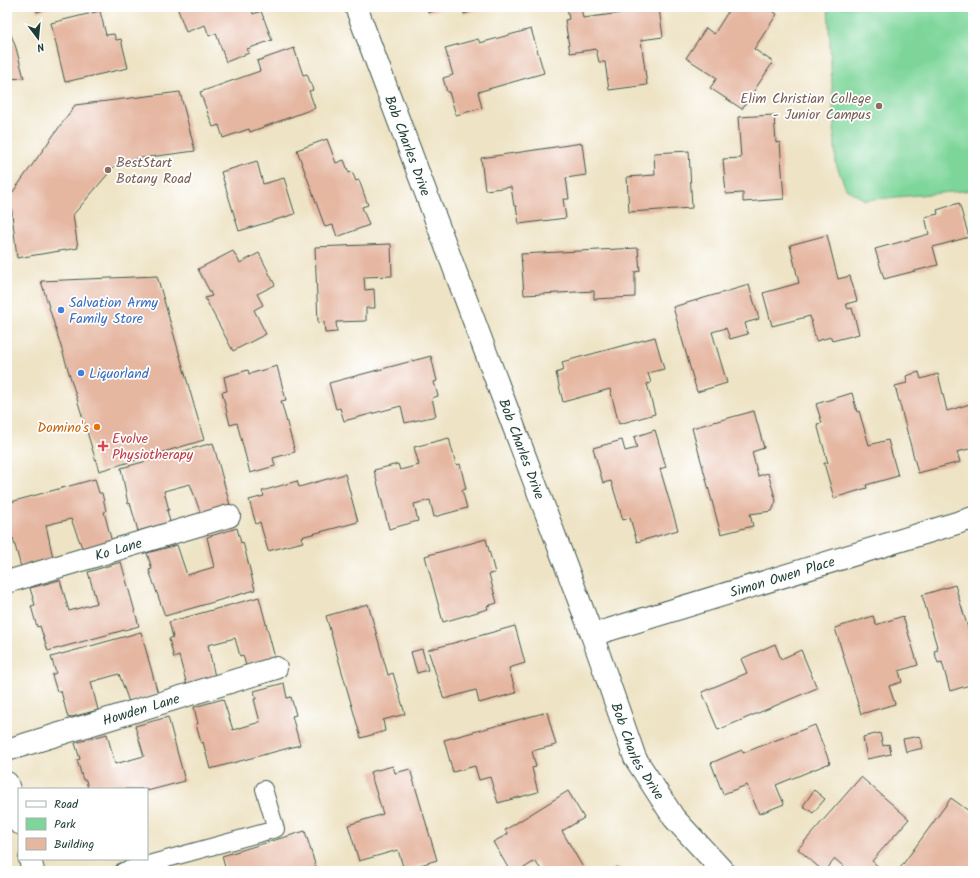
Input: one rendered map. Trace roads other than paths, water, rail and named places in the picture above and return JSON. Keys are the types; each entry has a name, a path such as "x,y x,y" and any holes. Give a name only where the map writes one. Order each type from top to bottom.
{"street":[{"name":"Bob Charles Drive","path":"356,7 592,635 635,758 674,818 723,871"},
{"name":"Ko Lane","path":"7,582 229,516"},
{"name":"Simon Owen Place","path":"592,635 973,518"},
{"name":"Howden Lane","path":"7,750 276,668"},
{"path":"7,784 18,821"},
{"path":"30,860 33,871"}],"lane":[{"path":"123,871 276,829 264,789"}],"place":[{"name":"Elim Christian College - Junior Campus","path":"879,106"},
{"name":"BestStart Botany Road","path":"108,170"},
{"name":"Salvation Army Family Store","path":"61,310"},
{"name":"Liquorland","path":"81,373"},
{"name":"Domino's","path":"97,427"},
{"name":"Evolve Physiotherapy","path":"103,446"}]}
